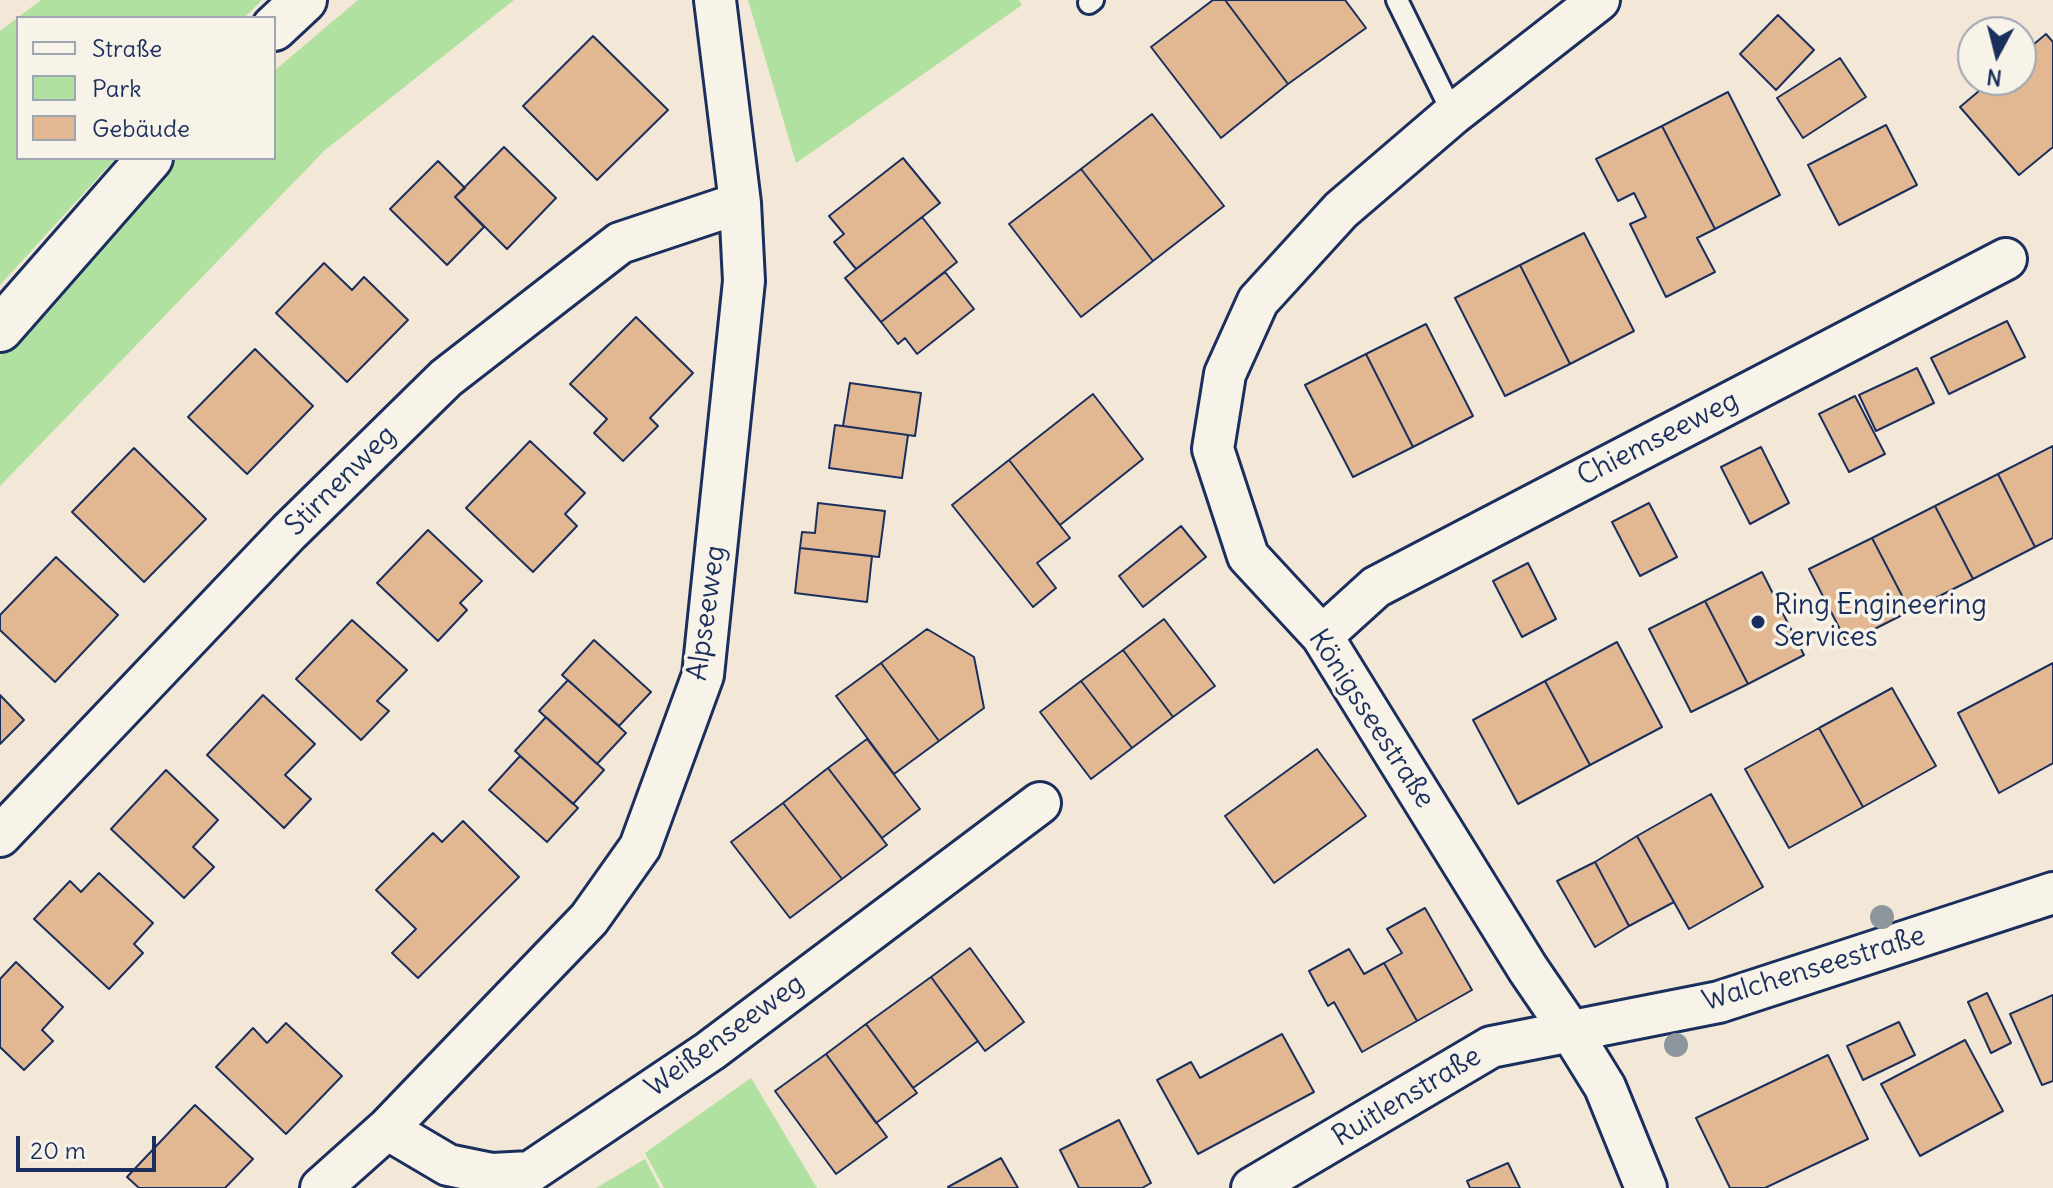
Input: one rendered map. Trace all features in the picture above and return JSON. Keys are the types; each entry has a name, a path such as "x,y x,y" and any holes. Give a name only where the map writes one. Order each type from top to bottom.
{"street":[{"path":"276,26 304,0"},
{"name":"Alpseeweg","path":"321,1188 387,1129 589,919 640,847 703,675 744,281 740,203 715,0"},
{"name":"Königsseestraße","path":"1599,0 1453,114 1341,210 1258,301 1225,374 1213,449 1248,556 1322,636 1528,969 1605,1087 1646,1188"},
{"path":"0,329 148,160"},
{"name":"Stirnenweg","path":"0,836 289,532 446,378 620,243 740,203"},
{"name":"Chiemseeweg","path":"1322,636 1376,587 2006,259"},
{"name":"Weißenseeweg","path":"387,1129 448,1165 492,1174 530,1172 710,1051 1040,803"},
{"name":"Walchenseestraße","path":"1571,1032 1719,1002 2053,893"},
{"name":"Ruitlenstraße","path":"1252,1188 1491,1047 1571,1032"}],"lane":[{"path":"1397,0 1453,114"}],"green space":[{"path":"41,0 262,0 246,16 20,16"},
{"path":"358,0 514,0 325,150 0,486 0,356 170,160 276,160 276,69"},
{"path":"748,0 1019,0 1022,5 796,163"},
{"path":"16,19 16,160 114,160 0,285 0,31"},
{"path":"751,1078 817,1188 664,1188 645,1153"},
{"path":"645,1159 660,1188 596,1188"}],"building":[{"path":"1213,0 1225,0 1288,84 1221,138 1151,47"},
{"path":"1225,0 1345,0 1366,28 1288,84"},
{"path":"1778,15 1814,50 1776,90 1740,54"},
{"path":"2046,34 2053,42 2053,147 2019,175 1960,107 1973,96 2037,96 2037,42"},
{"path":"593,36 668,110 597,180 523,106"},
{"path":"1840,58 1866,97 1803,138 1777,98"},
{"path":"1728,92 1780,195 1715,229 1662,126"},
{"path":"1152,114 1224,206 1153,261 1081,169"},
{"path":"1886,125 1917,185 1839,225 1808,165"},
{"path":"1662,126 1715,229 1697,238 1715,272 1666,297 1630,224 1646,217 1634,193 1618,201 1596,159"},
{"path":"504,147 556,198 507,249 455,197"},
{"path":"903,158 940,203 856,269 834,242 844,234 829,216"},
{"path":"438,161 465,188 455,197 484,227 447,265 390,209"},
{"path":"1081,169 1153,261 1081,317 1009,224"},
{"path":"922,217 957,262 881,322 845,278"},
{"path":"1584,233 1634,331 1570,364 1520,265"},
{"path":"324,263 352,290 364,277 408,320 347,382 276,313"},
{"path":"1520,265 1570,364 1505,396 1455,298"},
{"path":"945,272 974,309 917,354 905,338 898,344 881,322"},
{"path":"636,317 693,373 650,418 658,426 623,461 594,433 607,419 570,384"},
{"path":"2007,321 2025,357 1949,394 1931,358"},
{"path":"1426,324 1473,416 1413,447 1366,354"},
{"path":"255,349 313,406 247,474 188,417"},
{"path":"1366,354 1413,447 1353,477 1305,385"},
{"path":"1917,368 1934,403 1876,431 1859,395"},
{"path":"850,383 921,393 915,436 843,426"},
{"path":"1093,394 1143,459 1060,525 1009,460"},
{"path":"1855,396 1885,454 1849,472 1819,414"},
{"path":"835,425 908,435 902,478 829,468"},
{"path":"530,441 585,493 565,514 577,526 533,572 466,508"},
{"path":"2053,446 2053,538 2035,547 1998,474"},
{"path":"1761,447 1789,503 1750,524 1721,467"},
{"path":"134,448 206,519 144,582 72,512"},
{"path":"1009,460 1070,538 1037,563 1056,588 1033,607 952,505"},
{"path":"1998,474 2035,547 1973,579 1935,506"},
{"path":"818,503 885,511 879,557 800,548 802,532 815,533"},
{"path":"1649,503 1677,557 1640,576 1612,522"},
{"path":"1935,506 1973,579 1910,611 1872,538"},
{"path":"1181,526 1206,557 1143,607 1119,576"},
{"path":"428,530 482,581 460,603 467,610 438,641 377,583"},
{"path":"1872,538 1910,611 1847,643 1809,569"},
{"path":"800,548 872,556 867,602 795,593"},
{"path":"56,557 118,615 55,682 0,630 0,615"},
{"path":"1528,563 1556,619 1522,637 1493,581"},
{"path":"1762,572 1804,655 1748,684 1705,601"},
{"path":"1705,601 1748,684 1691,712 1649,629"},
{"path":"1164,619 1215,686 1173,717 1123,650"},
{"path":"352,620 407,670 377,701 389,711 361,740 296,679"},
{"path":"927,629 974,657 984,708 939,741 881,663"},
{"path":"594,640 651,692 619,726 562,675"},
{"path":"1617,642 1662,727 1590,765 1545,681"},
{"path":"1123,650 1173,717 1132,748 1081,681"},
{"path":"881,663 939,741 894,774 836,696"},
{"path":"2053,663 2053,763 1999,793 1958,713"},
{"path":"568,680 626,733 597,764 539,711"},
{"path":"1081,681 1132,748 1091,779 1040,712"},
{"path":"1545,681 1590,765 1518,804 1473,720"},
{"path":"1892,688 1936,766 1863,807 1819,728"},
{"path":"0,695 24,720 0,744"},
{"path":"263,695 315,744 285,775 311,799 284,828 207,755"},
{"path":"546,717 604,770 573,804 515,751"},
{"path":"1819,728 1863,807 1789,848 1745,769"},
{"path":"867,739 920,809 882,838 828,768"},
{"path":"1317,749 1366,816 1274,883 1225,816"},
{"path":"520,756 578,808 547,842 489,790"},
{"path":"828,768 887,845 842,879 783,803"},
{"path":"166,770 218,820 193,847 214,867 184,898 111,829"},
{"path":"1711,794 1763,887 1689,929 1637,836"},
{"path":"783,803 842,879 790,918 731,842"},
{"path":"463,821 519,877 418,978 392,953 416,929 376,890 433,833 442,842"},
{"path":"1637,836 1674,902 1629,926 1595,862"},
{"path":"1595,862 1629,926 1595,947 1557,881"},
{"path":"99,873 153,923 134,944 143,953 109,989 34,919 70,881 81,892"},
{"path":"1425,908 1472,990 1417,1021 1384,963 1402,953 1387,929"},
{"path":"970,948 1024,1022 985,1051 931,977"},
{"path":"1349,949 1364,974 1384,963 1417,1021 1362,1052 1334,1002 1328,1006 1309,971"},
{"path":"16,962 63,1007 42,1030 53,1041 24,1070 0,1047 0,979"},
{"path":"931,977 978,1041 913,1088 866,1024"},
{"path":"1987,993 2011,1043 1991,1053 1968,1002"},
{"path":"2053,995 2053,1081 2042,1085 2010,1014"},
{"path":"1899,1022 1915,1055 1863,1080 1847,1046"},
{"path":"286,1023 342,1076 286,1134 216,1067 253,1028 267,1043"},
{"path":"866,1024 917,1093 876,1123 826,1054"},
{"path":"1282,1034 1314,1092 1198,1154 1157,1080 1191,1062 1200,1078"},
{"path":"1965,1040 2003,1111 1920,1156 1881,1084"},
{"path":"826,1054 887,1137 836,1174 775,1091"},
{"path":"1828,1055 1868,1139 1765,1188 1730,1188 1696,1118"},
{"path":"195,1105 253,1159 225,1188 139,1188 127,1177"},
{"path":"1119,1120 1151,1183 1142,1188 1079,1188 1060,1150"},
{"path":"1001,1158 1018,1188 948,1187"},
{"path":"1508,1163 1520,1188 1470,1188 1467,1181"}],"place":[{"name":"Ring Engineering Services","path":"1758,622"}]}
